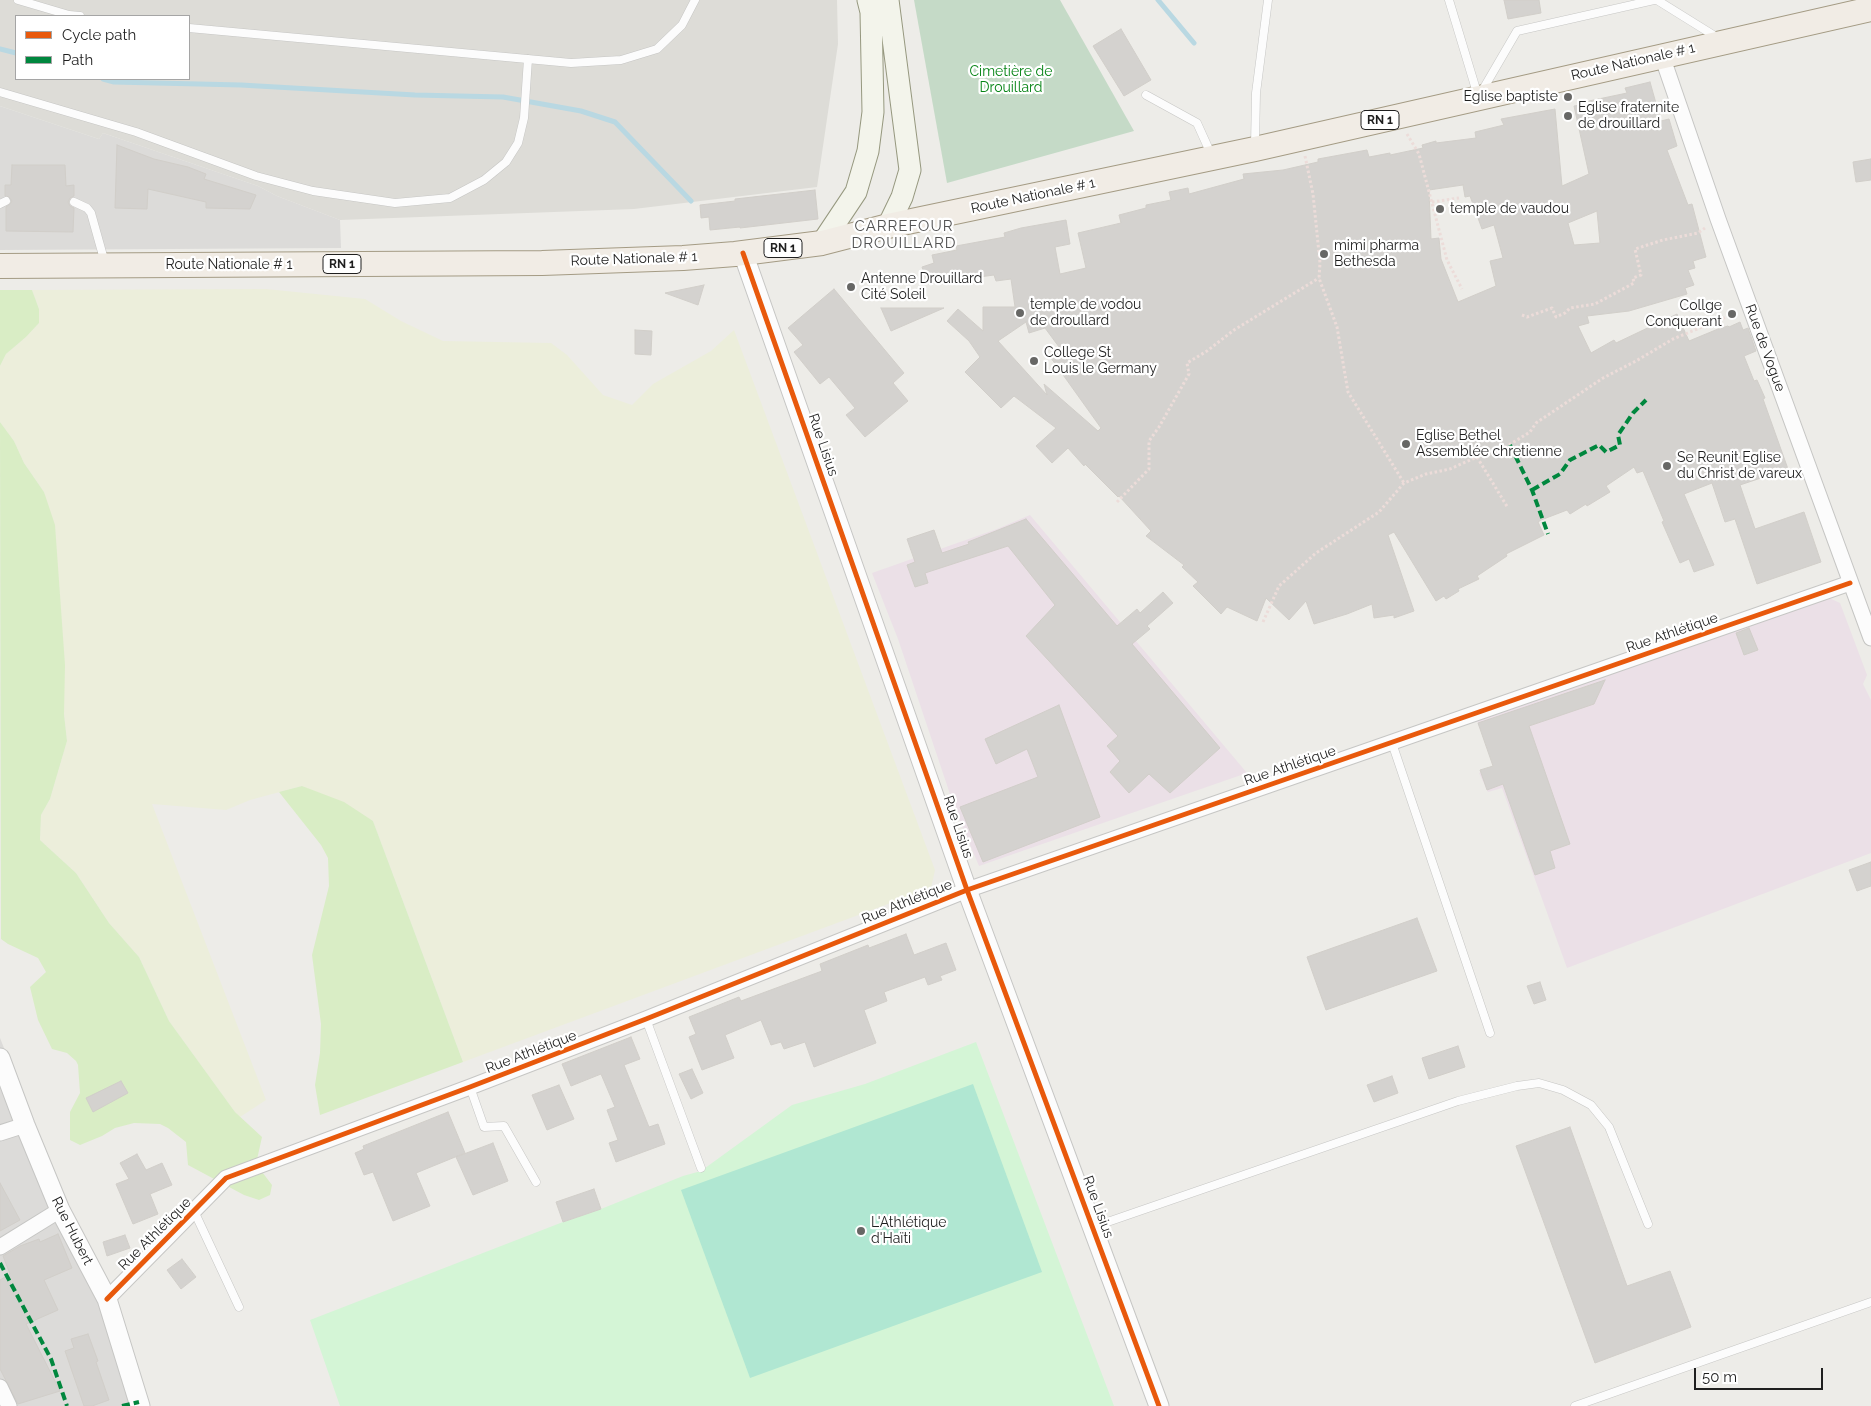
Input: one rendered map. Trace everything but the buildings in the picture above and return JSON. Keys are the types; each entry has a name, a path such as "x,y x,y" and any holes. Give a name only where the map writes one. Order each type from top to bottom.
{"main road":[{"path":"822,242 856,192 868,151 873,112 871,12 868,0"},
{"path":"888,0 910,170 902,197 888,226"},
{"name":"Route Nationale # 1","path":"0,266 542,263 683,258 822,242 888,226 1302,139 1478,97 1724,42 1866,6"}],"street":[{"name":"Rue de Vogue","path":"1662,56 1718,219 1871,638"},
{"name":"Rue Lisius","path":"739,253 967,890 1160,1406"},
{"name":"Rue Athlétique","path":"107,1299 226,1178 646,1019 967,890 1850,583"},
{"name":"Rue Hubert","path":"0,1058 60,1210 107,1299 140,1406"},
{"path":"0,1133 25,1125"},
{"path":"0,1247 60,1210"},
{"path":"0,1387 9,1406"}],"lane":[{"path":"18,0 69,15"},
{"path":"190,28 571,63 621,60 657,49 682,25 695,0"},
{"path":"1255,149 1256,93 1268,0"},
{"path":"1449,0 1478,97"},
{"path":"1478,97 1517,31 1655,0 1724,42"},
{"path":"0,92 136,132 256,176 313,192 395,203 450,198 484,180 506,162 518,143 524,118 528,59"},
{"path":"1146,95 1197,123 1212,158"},
{"path":"74,202 87,208 91,213 106,265"},
{"path":"1392,743 1490,1033"},
{"path":"646,1019 701,1168"},
{"path":"1093,1227 1458,1101 1517,1086 1539,1083 1563,1090 1591,1105 1610,1127 1648,1224"},
{"path":"470,1087 484,1127 504,1126 536,1182"},
{"path":"194,1211 239,1307"},
{"path":"1575,1406 1871,1302"}],"path":[{"path":"1396,116 1419,154 1446,260 1462,289"},
{"path":"1302,139 1313,194 1320,264 1319,278 1337,327 1348,392 1404,483"},
{"path":"1432,202 1459,198"},
{"path":"1522,314 1527,317 1552,308 1556,317 1565,313 1570,308 1595,304 1634,283 1633,278 1641,275 1635,249 1663,240 1698,233 1718,219"},
{"path":"1117,502 1149,469 1148,441 1159,426 1189,374 1187,363 1259,314 1319,278"},
{"path":"1263,622 1279,586 1316,553 1378,512 1404,483 1426,474 1450,469 1477,457 1496,453 1530,432 1536,423 1596,382 1673,339 1750,307"},
{"path":"1477,457 1508,508"}],"shaded area":[{"path":"0,0 837,0 838,44 817,187 634,209 340,220 277,196 258,186 103,133 99,139 0,106"},
{"path":"0,106 99,139 103,133 258,186 277,196 340,220 341,248 0,250"},
{"path":"1030,515 1247,773 979,866 956,812 898,639 872,573 997,529"},
{"path":"1825,596 1840,603 1867,675 1863,684 1871,700 1871,853 1567,968 1502,788 1488,792 1479,773 1494,766 1477,721"},
{"path":"0,1038 147,1406 0,1406"}],"green space":[{"name":"Cimetière de Drouillard","path":"914,0 1060,0 1134,131 947,183"},
{"path":"266,289 365,299 401,321 443,341 551,343 567,355 603,395 632,405 653,384 711,351 734,330 935,870 931,888 463,1062 373,821 302,786 250,800 226,810 152,804 266,1100 240,1117 169,1021 139,957 109,923 76,873 40,840 41,815 50,799 67,741 64,714 59,585 44,492 24,463 14,441 0,422 0,366 6,354 39,323 39,309 32,290"},
{"path":"0,290 32,290 39,309 39,323 6,354 0,366"},
{"path":"0,422 14,441 24,463 44,492 55,525 65,665 64,714 67,741 50,799 41,815 40,840 76,873 109,923 139,957 169,1021 235,1112 262,1137 256,1164 272,1185 270,1195 259,1200 244,1195 188,1165 186,1142 160,1124 134,1123 115,1128 102,1136 80,1145 70,1140 70,1112 80,1093 78,1065 67,1053 52,1049 38,1020 30,987 46,972 38,958 1,939"},
{"path":"302,786 344,802 373,821 463,1062 320,1115 315,1085 320,1053 321,1024 312,955 329,886 328,858 321,845 279,792"},
{"path":"976,1042 1114,1406 340,1406 310,1320 683,1176 701,1171 792,1105 865,1084"},
{"name":"L'Athlétique d'Haïti","path":"973,1084 1042,1272 750,1378 681,1190"}],"waterway":[{"path":"1158,0 1194,43"},
{"path":"0,49 15,53"},
{"path":"107,80 114,82 241,85 415,95 503,97 581,111 615,122 691,201"}],"marked path":[{"path":"1532,490 1560,474 1570,460 1599,445 1606,452 1620,445 1618,435 1633,413 1646,400"},
{"path":"1510,445 1532,490 1548,534"},
{"path":"0,1263 51,1359 67,1406"},
{"path":"122,1406 139,1402"}],"cycle path":[{"path":"743,253 967,890 1159,1406"},
{"path":"107,1299 226,1178 646,1019 967,890 1850,583"}],"place":[{"name":"Eglise baptiste","path":"1568,97"},
{"name":"Eglise fraternite de drouillard","path":"1568,116"},
{"name":"temple de vaudou","path":"1440,209"},
{"name":"mimi pharma Bethesda","path":"1324,254"},
{"name":"Antenne Drouillard Cité Soleil","path":"851,287"},
{"name":"temple de vodou de droullard","path":"1020,313"},
{"name":"Collge Conquerant","path":"1732,314"},
{"name":"College St Louis le Germany","path":"1034,361"},
{"name":"Eglise Bethel Assemblée chretienne","path":"1406,444"},
{"name":"Se Reunit Eglise du Christ de vareux","path":"1667,466"},
{"name":"L'Athlétique d'Haïti","path":"861,1231"}],"district":[{"name":"CARREFOUR DROUILLARD","path":"904,234"}]}
